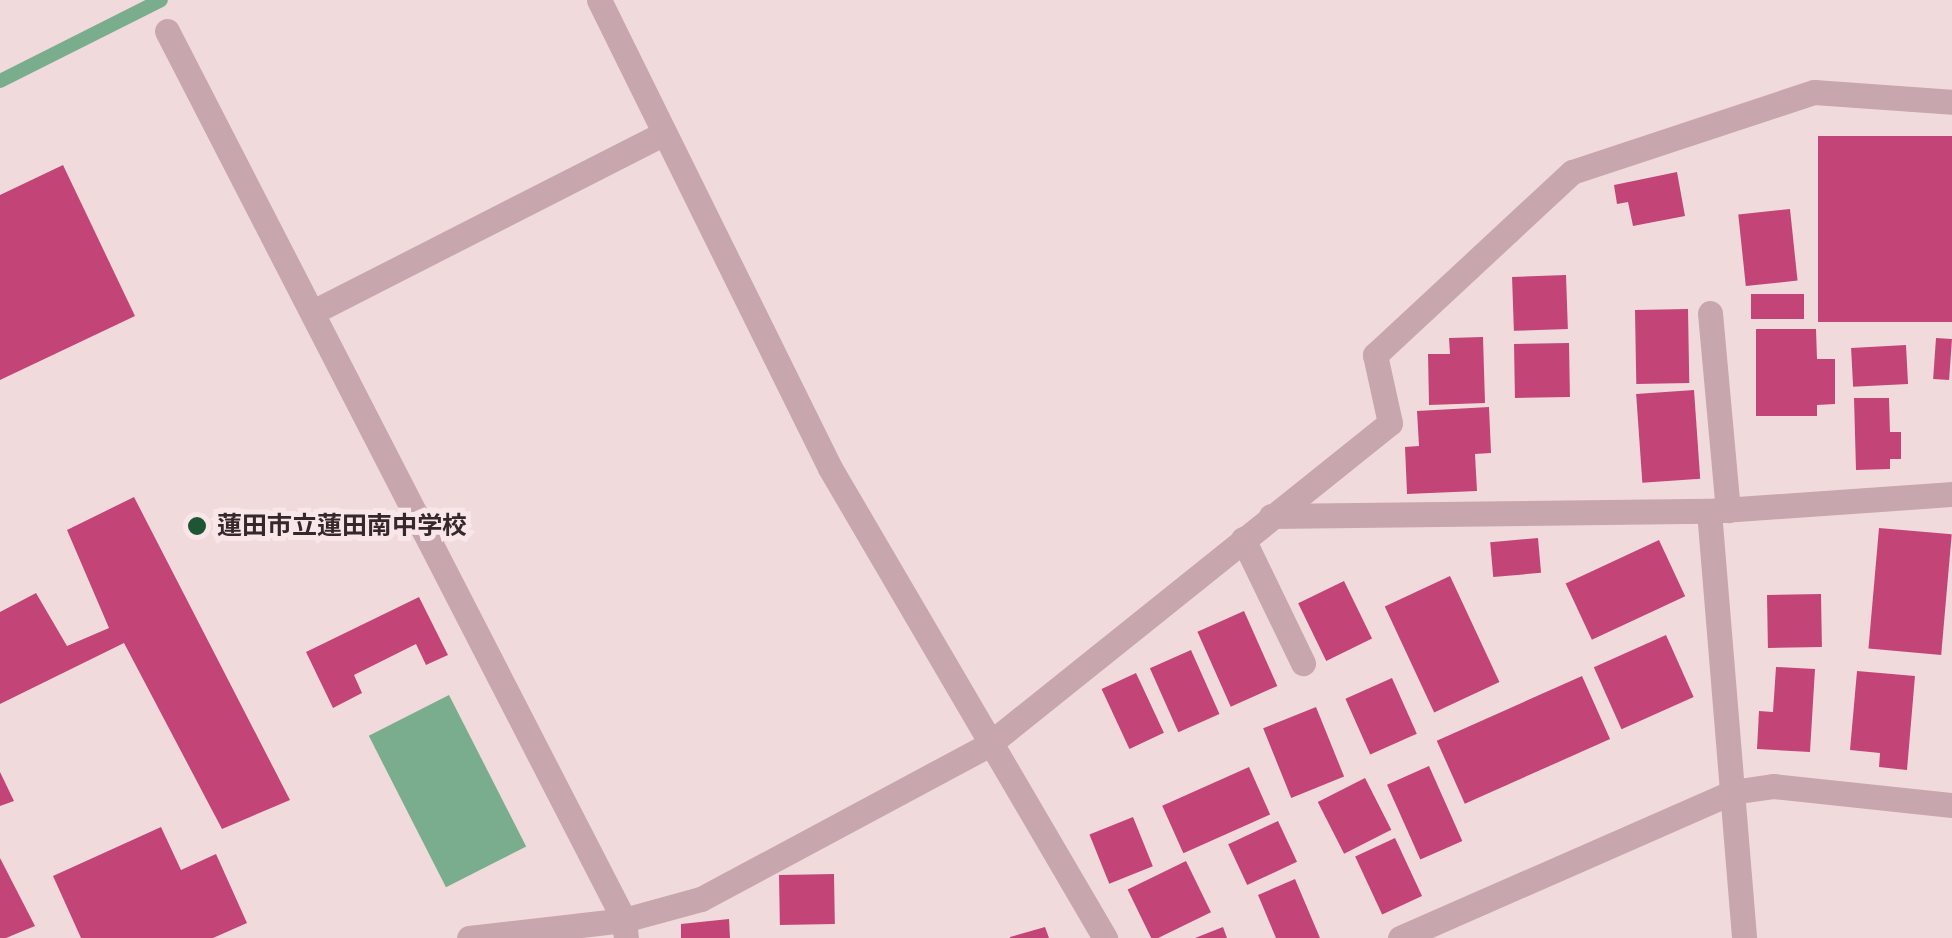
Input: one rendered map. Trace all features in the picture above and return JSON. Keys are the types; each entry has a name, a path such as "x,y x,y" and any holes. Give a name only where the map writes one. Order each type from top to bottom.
{"street":[{"path":"599,0 830,468 988,746 1105,938"},
{"path":"166,31 314,312 625,929"},
{"path":"470,938 625,929 700,899 988,746 1390,423 1375,356 1572,172 1814,92 1952,102"},
{"path":"314,312 662,134"},
{"path":"1710,313 1732,792 1744,938"},
{"path":"1271,516 1718,510 1952,494"},
{"path":"1242,539 1303,662"},
{"path":"1400,938 1732,792 1774,786 1952,805"}],"shaded area":[{"path":"449,695 526,846 446,887 369,736"}],"building":[{"path":"1818,136 1952,136 1952,322 1818,322"},
{"path":"63,165 135,316 0,380 0,195"},
{"path":"1677,172 1685,216 1633,226 1628,202 1617,204 1614,185"},
{"path":"1790,209 1798,281 1746,286 1738,214"},
{"path":"1566,275 1568,329 1514,331 1512,277"},
{"path":"1751,294 1804,294 1804,319 1751,319"},
{"path":"1688,309 1689,383 1636,384 1635,310"},
{"path":"1756,329 1816,329 1817,359 1835,359 1835,404 1817,405 1817,416 1756,416"},
{"path":"1483,337 1485,403 1429,405 1428,354 1450,354 1449,338"},
{"path":"1936,338 1952,339 1949,380 1933,379"},
{"path":"1569,343 1570,397 1515,398 1514,344"},
{"path":"1906,345 1908,384 1853,387 1851,348"},
{"path":"1694,390 1700,479 1642,483 1636,394"},
{"path":"1854,398 1889,398 1890,432 1901,432 1901,459 1890,459 1890,469 1856,470"},
{"path":"1489,407 1491,453 1475,454 1477,491 1407,494 1405,447 1419,446 1417,411"},
{"path":"134,497 290,800 222,829 124,643 0,704 0,612 36,593 67,646 109,628 67,530"},
{"path":"1879,528 1952,534 1941,655 1868,649"},
{"path":"1538,538 1541,573 1493,577 1490,542"},
{"path":"1659,540 1685,596 1592,640 1566,584"},
{"path":"1450,576 1499,682 1434,712 1385,606"},
{"path":"1344,581 1372,639 1326,661 1298,603"},
{"path":"1821,594 1822,647 1768,648 1767,595"},
{"path":"419,597 448,655 426,665 416,644 354,675 362,693 333,708 306,652"},
{"path":"1244,611 1277,686 1231,707 1197,632"},
{"path":"1666,635 1694,697 1621,729 1594,667"},
{"path":"1191,650 1219,714 1178,732 1150,668"},
{"path":"1776,667 1815,669 1810,752 1757,749 1759,711 1773,712"},
{"path":"1857,671 1915,676 1907,770 1879,767 1880,753 1850,750"},
{"path":"1136,673 1164,733 1129,749 1102,689"},
{"path":"1582,676 1610,739 1465,804 1437,741"},
{"path":"1392,678 1417,734 1370,754 1345,699"},
{"path":"1316,707 1344,777 1291,798 1263,728"},
{"path":"1429,766 1462,841 1420,860 1387,785"},
{"path":"1249,767 1270,815 1183,853 1162,806"},
{"path":"0,772 14,801 0,806"},
{"path":"1365,778 1391,830 1344,854 1318,802"},
{"path":"1133,817 1153,866 1109,884 1089,835"},
{"path":"1278,821 1297,862 1247,885 1228,844"},
{"path":"161,827 181,870 216,854 247,923 213,938 81,938 53,876"},
{"path":"1395,838 1422,896 1382,915 1355,857"},
{"path":"0,858 35,926 6,938 0,938"},
{"path":"1186,861 1211,912 1151,938 1128,889"},
{"path":"834,874 835,924 780,925 779,875"},
{"path":"1295,879 1320,938 1276,938 1258,895"},
{"path":"729,919 730,938 681,938 681,924"},
{"path":"1045,927 1049,938 1010,938 1010,937"},
{"path":"1223,927 1227,938 1195,938"}],"waterway":[{"path":"0,81 161,0"}],"place":[{"name":"蓮田市立蓮田南中学校","path":"197,526"}]}
